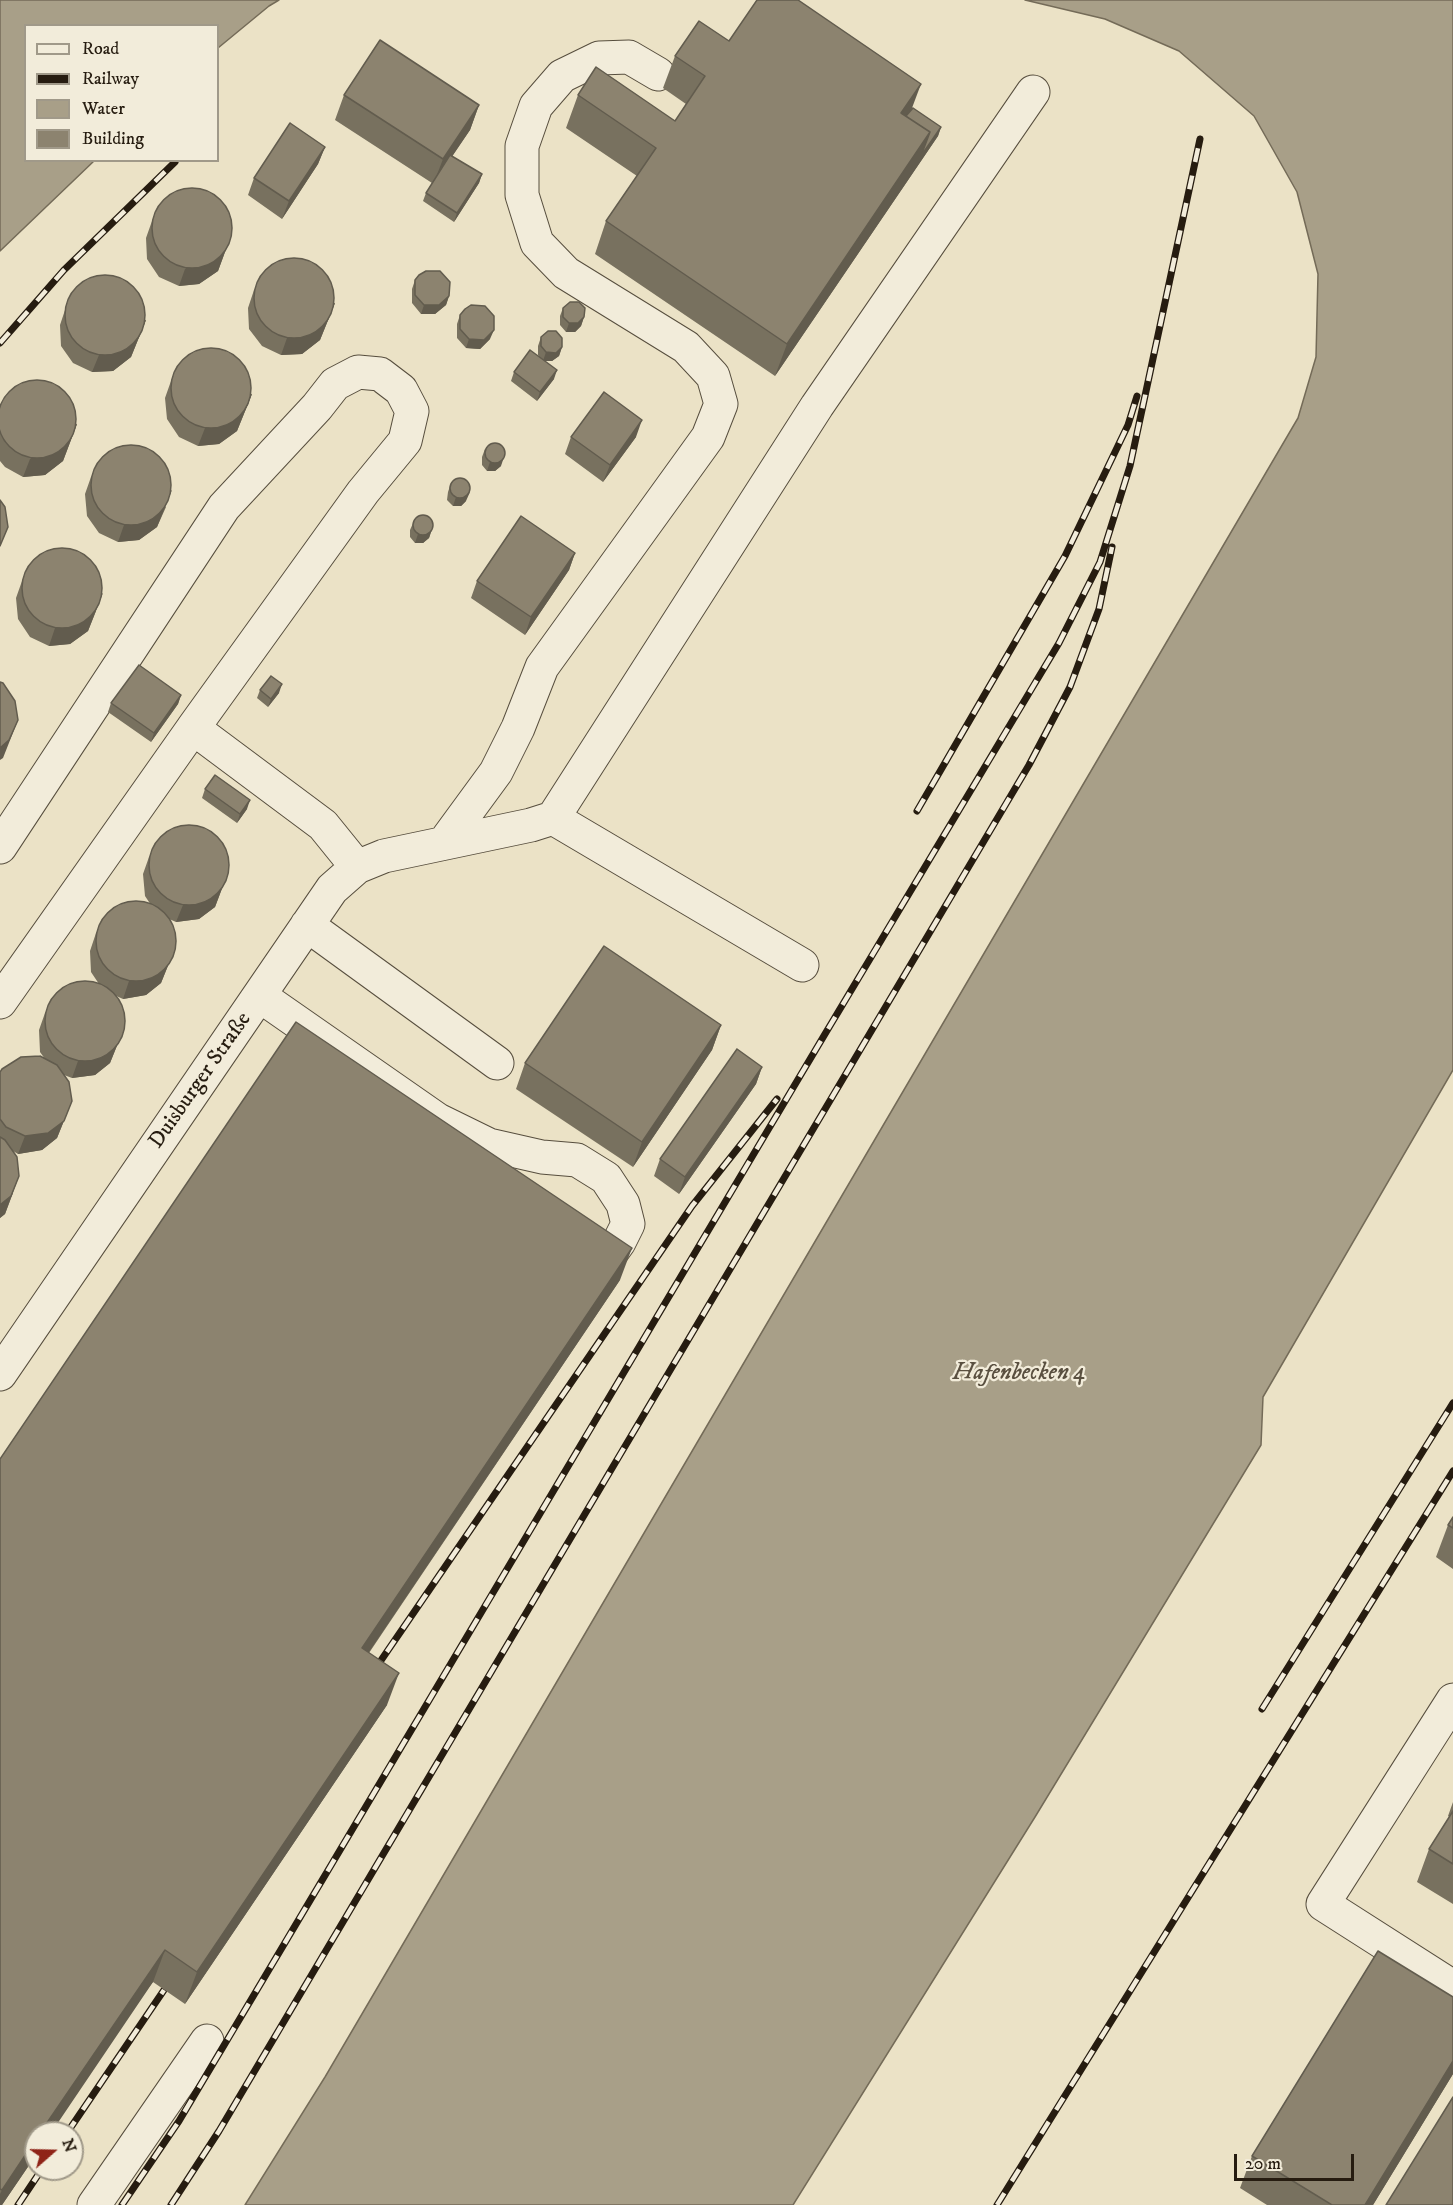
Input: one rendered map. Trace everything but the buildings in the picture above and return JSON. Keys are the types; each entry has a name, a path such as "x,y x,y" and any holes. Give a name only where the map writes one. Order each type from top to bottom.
{"street":[{"path":"444,843 496,772 518,728 542,667 708,437 721,404 713,376 686,347 566,273 537,243 522,195 522,146 536,106 562,76 598,58 629,57 658,74"},
{"path":"802,965 554,818 817,406 1033,92"},
{"path":"0,847 224,507 335,384 358,372 380,374 401,390 412,411 405,441 363,492 0,1002"},
{"path":"193,728 322,825 357,867"},
{"name":"Duisburger Straße","path":"0,1374 10,1335 260,996 332,889 357,867 384,856 531,825 554,818"},
{"path":"307,925 497,1063"},
{"path":"260,996 438,1120 489,1146 542,1157 577,1160 606,1178 623,1204 628,1224 619,1242 601,1267"},
{"path":"1453,1700 1323,1904 1453,1987"},
{"path":"94,2205 207,2041"}],"water":[{"path":"0,0 279,0 219,47 219,24 24,24 24,162 93,162 0,251"},
{"name":"Hafenbecken 4","path":"1025,0 1453,0 1453,1070 1263,1397 1261,1445 1035,1817 793,2205 245,2205 325,2077 1298,418 1316,357 1318,274 1297,192 1254,116 1179,51 1105,19"}],"railway":[{"path":"122,2205 179,2121 1059,643 1100,562 1130,466 1200,139"},
{"path":"0,343 64,270 175,162"},
{"path":"917,811 1065,556 1128,425 1137,396"},
{"path":"171,2205 219,2131 1029,765 1070,687 1099,609 1112,547"},
{"path":"371,1675 692,1206 777,1099"},
{"path":"1262,1709 1453,1403"},
{"path":"997,2205 1453,1471"},
{"path":"75,2121 164,1990"},
{"path":"18,2205 34,2181"}]}
